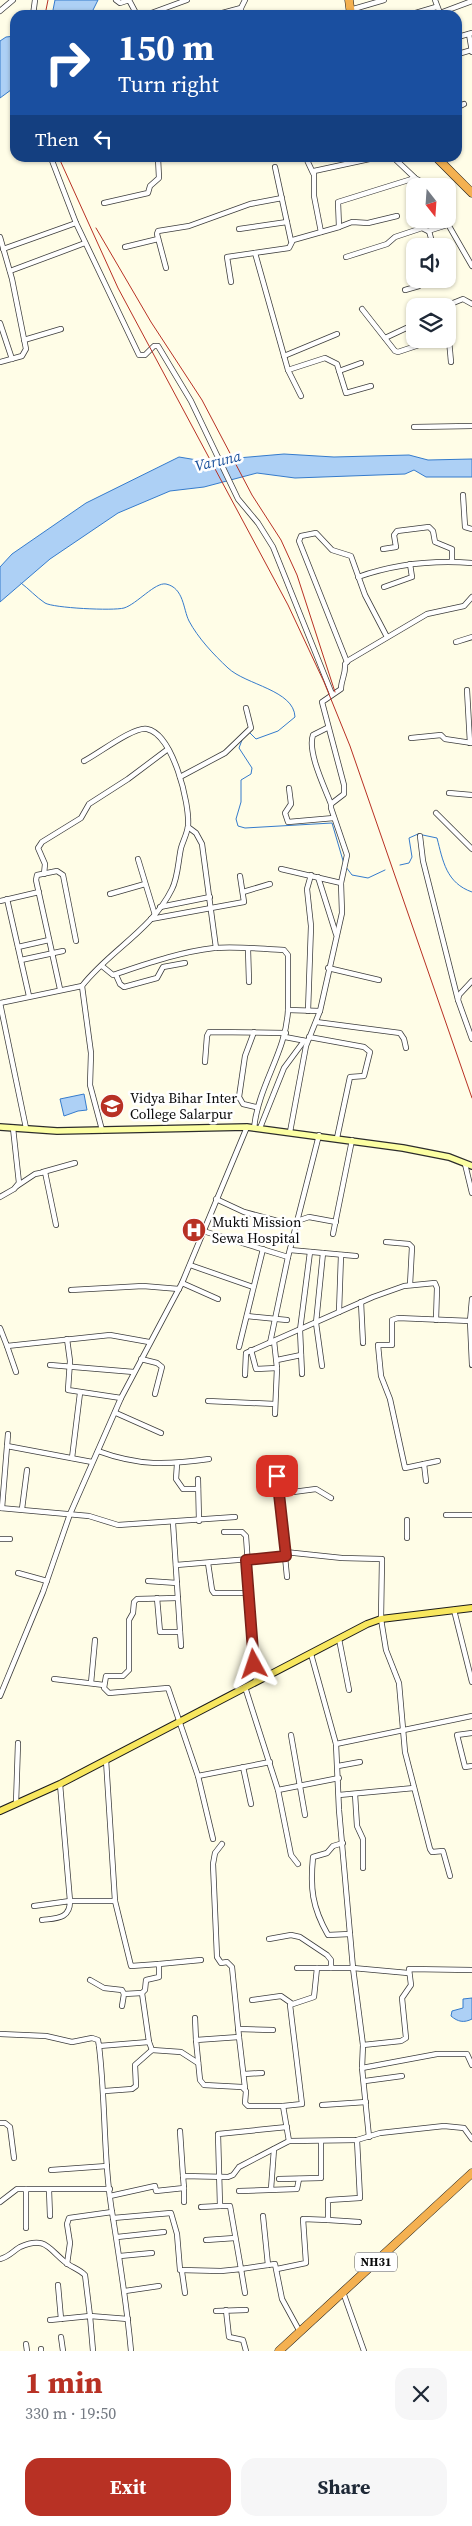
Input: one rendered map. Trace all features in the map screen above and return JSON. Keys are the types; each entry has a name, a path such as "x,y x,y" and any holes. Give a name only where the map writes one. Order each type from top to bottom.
{"highway":[{"path":"441,162 472,192"},
{"name":"NH31","path":"279,2351 472,2173"}],"main road":[{"path":"0,1811 60,1784 256,1681 381,1619 472,1608"}],"street":[{"path":"0,11 13,0"},
{"path":"116,0 120,3 130,0 135,10"},
{"path":"160,10 187,0"},
{"path":"356,10 384,0"},
{"path":"435,0 438,10"},
{"path":"449,10 472,2"},
{"path":"426,10 436,7"},
{"path":"470,34 472,51"},
{"path":"53,162 76,223 139,355 146,356 154,346 158,346 192,401 238,499 258,523 273,546 332,694"},
{"path":"104,203 148,193 150,186 159,178 158,162"},
{"path":"308,162 313,173 314,196 321,232"},
{"path":"313,173 316,169 353,162"},
{"path":"398,162 415,178"},
{"path":"231,282 227,257 288,248 291,241 275,167"},
{"path":"339,227 338,202 406,181"},
{"path":"166,268 158,239 158,230 189,226 250,204 282,198"},
{"path":"291,241 352,222 368,224 397,216"},
{"path":"240,228 287,222"},
{"path":"3,249 76,223"},
{"path":"346,257 387,244 395,237 408,232 422,228 429,231 438,228"},
{"path":"449,228 472,266"},
{"path":"429,231 431,238"},
{"path":"0,237 10,271 25,352 12,359 0,362"},
{"path":"125,247 158,239"},
{"path":"10,271 85,243"},
{"path":"255,253 288,370 301,396"},
{"path":"0,262 6,260"},
{"path":"405,290 412,288"},
{"path":"456,302 468,299 472,304"},
{"path":"362,309 395,351 402,352 413,348"},
{"path":"0,323 12,359"},
{"path":"385,338 406,328"},
{"path":"24,340 61,329"},
{"path":"284,356 337,334"},
{"path":"449,348 451,362"},
{"path":"288,370 325,358 336,363 346,393 371,386"},
{"path":"339,371 361,363"},
{"path":"414,428 472,426"},
{"path":"463,495 465,526 472,529"},
{"path":"383,549 396,548 394,535 397,532 429,527 433,531 435,542 452,549 452,561"},
{"path":"331,804 341,798 344,790 322,702 341,689 347,662 299,541 300,537 316,533 332,550 348,554 353,559 358,577 376,619 387,637"},
{"path":"358,577 381,569 410,564 452,561 472,563"},
{"path":"384,587 412,577 410,564"},
{"path":"347,662 427,614 464,606 472,597"},
{"path":"456,642 472,637"},
{"path":"411,738 441,735 445,740 471,743 467,690"},
{"path":"180,777 225,753 251,728 246,708"},
{"path":"0,1696 19,1655 70,1514 121,1398 149,1342 168,1313 190,1265 216,1199 284,1068 306,1040 320,1011 342,904 341,883 347,860 331,804 317,767 312,743 314,736 327,728"},
{"path":"26,1128 0,1003 82,986 153,917 173,888 188,827 180,777 168,749 155,732 141,729 84,762"},
{"path":"44,874 45,864 38,848 42,842 77,821 84,814 89,804 128,779 168,749"},
{"path":"289,788 291,804 285,813 288,822 334,818"},
{"path":"449,793 472,795"},
{"path":"436,813 472,849"},
{"path":"188,827 196,833 202,844 212,907 216,948"},
{"path":"420,836 423,861 458,1000 472,1039"},
{"path":"138,859 153,917"},
{"path":"280,868 341,883"},
{"path":"60,990 36,876 57,871 63,875 76,941"},
{"path":"308,1010 311,926 308,890 311,875"},
{"path":"153,917 244,902 240,876"},
{"path":"318,877 336,936"},
{"path":"110,894 145,884"},
{"path":"243,892 270,884"},
{"path":"0,901 38,892"},
{"path":"160,907 210,897"},
{"path":"7,899 30,996"},
{"path":"18,947 49,940"},
{"path":"102,966 111,975 175,955 216,948 286,951 288,1010 285,1035 256,1107 254,1128"},
{"path":"248,949 249,982"},
{"path":"21,960 63,951"},
{"path":"116,974 121,986 127,987 157,978 163,967 185,962"},
{"path":"328,968 379,980"},
{"path":"458,1000 459,995 472,981"},
{"path":"82,986 91,1053 90,1085 102,1130"},
{"path":"288,1010 320,1011"},
{"path":"316,1022 400,1033 406,1048"},
{"path":"205,1062 209,1032 254,1032 285,1035 306,1040 364,1047 370,1052 364,1076 350,1078 337,1138"},
{"path":"254,1032 245,1056 239,1097 243,1104 256,1107"},
{"path":"290,1132 306,1040"},
{"path":"0,1127 57,1131 254,1128 319,1135 438,1154 472,1166"},
{"path":"13,1128 17,1186"},
{"path":"275,1414 277,1360 272,1342 275,1319 288,1257 319,1135"},
{"path":"333,1234 352,1140"},
{"path":"0,1197 43,1172 75,1163"},
{"path":"464,1164 472,1193"},
{"path":"43,1172 47,1175 56,1225"},
{"path":"216,1199 244,1212 296,1224 309,1217 336,1222"},
{"path":"203,1231 288,1257"},
{"path":"386,1242 409,1244 412,1247 410,1285"},
{"path":"239,1347 263,1250"},
{"path":"290,1250 356,1256"},
{"path":"302,1374 300,1330 310,1252"},
{"path":"322,1366 316,1323 323,1253"},
{"path":"339,1312 341,1255"},
{"path":"190,1265 253,1287"},
{"path":"182,1283 218,1299"},
{"path":"245,1375 244,1355 251,1350 361,1302 410,1285 435,1283 436,1320"},
{"path":"71,1290 143,1286 179,1289"},
{"path":"472,1299 470,1321 472,1365"},
{"path":"361,1302 363,1343"},
{"path":"247,1316 287,1320"},
{"path":"438,1461 405,1468 390,1400 381,1376 378,1344 392,1345 392,1320 398,1318 470,1321"},
{"path":"0,1328 16,1372"},
{"path":"7,1346 110,1335 149,1342"},
{"path":"67,1339 70,1365 68,1390 121,1398"},
{"path":"251,1350 256,1368 277,1368"},
{"path":"277,1360 301,1356"},
{"path":"141,1358 157,1363 162,1367 154,1394"},
{"path":"50,1365 70,1365 134,1372"},
{"path":"72,1458 80,1393"},
{"path":"208,1401 275,1404"},
{"path":"116,1413 161,1433"},
{"path":"8,1434 1,1508 89,1516 118,1525 172,1523 235,1517"},
{"path":"7,1446 92,1462"},
{"path":"98,1451 124,1461 177,1464 209,1459"},
{"path":"177,1464 176,1479 183,1490 198,1489"},
{"path":"424,1464 426,1481"},
{"path":"22,1509 27,1470"},
{"path":"277,1476 287,1576"},
{"path":"198,1479 199,1521"},
{"path":"278,1494 316,1489 332,1498"},
{"path":"446,1515 472,1515"},
{"path":"406,1538 407,1520"},
{"path":"172,1523 181,1646"},
{"path":"224,1532 245,1533 256,1681"},
{"path":"0,1539 10,1539"},
{"path":"176,1565 246,1560 285,1554 382,1559 381,1619 386,1650 399,1683 405,1752 430,1849 432,1852 443,1851 450,1876"},
{"path":"208,1562 214,1593 248,1593"},
{"path":"18,1573 47,1581"},
{"path":"148,1581 177,1583"},
{"path":"158,1598 160,1632 180,1632"},
{"path":"178,1598 137,1599 134,1602 133,1613 129,1620 128,1673 123,1676 106,1676 104,1685 105,1691 109,1693 168,1688 198,1776 213,1839"},
{"path":"454,1610 472,1682"},
{"path":"339,1639 349,1690"},
{"path":"91,1683 96,1640"},
{"path":"311,1654 336,1744 350,1934 363,2045 362,2068 365,2081 369,2137"},
{"path":"54,1680 104,1685"},
{"path":"245,1687 278,1790 291,1855 298,1864"},
{"path":"336,1744 472,1716"},
{"path":"472,1732 457,1734 465,1767 472,1766"},
{"path":"291,1735 305,1815"},
{"path":"16,1804 18,1743"},
{"path":"106,1760 115,1901 131,1966 201,1960"},
{"path":"198,1776 270,1762"},
{"path":"338,1766 360,1762"},
{"path":"244,1767 251,1804"},
{"path":"278,1790 339,1778"},
{"path":"42,1920 65,1916 69,1912 70,1901 60,1784"},
{"path":"339,1795 414,1788"},
{"path":"355,1794 357,1826 363,1839 363,1868"},
{"path":"343,1843 333,1846 327,1853 312,1857 310,1884 321,1924 328,1935 350,1934"},
{"path":"222,1844 213,1858 217,1957 221,1963 227,1962 232,1968 244,2074 244,2103 248,2106 298,2105 302,2102 291,2003 281,1996 252,2000"},
{"path":"34,1906 70,1901 115,1901"},
{"path":"269,1939 291,1935 300,1937 327,1955 331,1960 331,1968"},
{"path":"152,2050 148,2042 142,1993 145,1990 146,1980 159,1977 159,1964"},
{"path":"297,1968 353,1968 408,1973"},
{"path":"291,2003 314,1997 316,1968"},
{"path":"363,2045 401,2041 406,2038 402,1998 410,1985 408,1973 412,1968 472,1970"},
{"path":"90,1980 104,1988 122,1990 124,1994 122,2006"},
{"path":"124,1994 142,1993"},
{"path":"195,2018 200,2080 204,2084 245,2088"},
{"path":"238,2029 273,2030"},
{"path":"0,2034 46,2036 72,2042 92,2038 98,2040 105,2091 107,2166 110,2196 125,2290 131,2351"},
{"path":"196,2040 239,2037"},
{"path":"99,2046 148,2042"},
{"path":"105,2091 132,2089 136,2086 135,2065 152,2050 181,2052 198,2063"},
{"path":"362,2068 448,2053 467,2054 472,2065"},
{"path":"244,2074 262,2072"},
{"path":"365,2081 402,2076"},
{"path":"322,2105 366,2102"},
{"path":"283,2106 289,2141"},
{"path":"0,2123 10,2126 14,2158"},
{"path":"183,2176 233,2175 239,2167 289,2141 357,2140 380,2133 444,2126 464,2128 472,2139"},
{"path":"220,2206 218,2134 286,2127"},
{"path":"180,2131 184,2202"},
{"path":"328,2220 328,2200 360,2198 357,2140"},
{"path":"279,2179 321,2178 320,2142"},
{"path":"272,2190 274,2149"},
{"path":"51,2170 107,2166"},
{"path":"239,2191 298,2188 299,2179"},
{"path":"110,2196 155,2186 156,2191 184,2188"},
{"path":"0,2202 14,2191 26,2189 110,2189"},
{"path":"26,2189 26,2228"},
{"path":"49,2190 50,2216"},
{"path":"201,2208 230,2206 245,2293"},
{"path":"67,2264 70,2243 67,2224 69,2218 112,2212"},
{"path":"113,2218 171,2213 177,2234 179,2267 182,2272 185,2293"},
{"path":"263,2216 268,2265"},
{"path":"276,2269 306,2263 303,2219 359,2222"},
{"path":"117,2237 164,2232"},
{"path":"206,2240 235,2238"},
{"path":"0,2259 7,2257 23,2246 43,2243 67,2264 85,2274 93,2351"},
{"path":"120,2256 152,2253"},
{"path":"182,2272 241,2269 275,2264 282,2299 300,2332"},
{"path":"58,2285 61,2319"},
{"path":"125,2290 159,2286"},
{"path":"343,2292 364,2351"},
{"path":"226,2310 229,2337 243,2340 246,2351"},
{"path":"216,2311 246,2310"},
{"path":"50,2320 90,2316 128,2319"},
{"path":"61,2337 63,2351"},
{"path":"26,2344 27,2351"}],"water":[{"path":"55,0 98,0 93,10 53,10"},
{"path":"10,37 10,91 0,98 0,41"},
{"name":"Varuna","path":"284,454 334,457 409,455 428,460 472,459 472,477 426,477 414,470 405,474 295,478 257,473 204,487 170,491 118,513 50,559 0,602 0,567 12,554 86,503 179,457 203,461"},
{"path":"84,1094 87,1110 64,1116 60,1099"},
{"path":"472,1998 472,2019 461,2021 451,2016 452,2011 463,2008 463,1999"}],"waterway":[{"path":"21,583 50,605 96,609 124,608 157,586 162,584 172,586 180,594 189,621 217,658 236,674 278,694 287,700 293,708 295,717 278,731 256,739 249,732"},
{"path":"242,740 239,748 252,768 251,774 241,780 241,802 236,819 238,826 245,828 332,823 344,864"},
{"path":"400,865 409,863 412,857 409,838 418,834 437,838 444,863 451,877 456,883 472,892"},
{"path":"346,867 352,875 368,878 385,870"}],"railway":[{"path":"46,10 48,0"},
{"path":"61,162 118,288 288,605 324,682 350,746 472,1098"},
{"path":"96,228 151,322 202,400 252,495 281,540 297,575 335,692"}],"place":[{"name":"Vidya Bihar Inter College Salarpur","path":"112,1106"},
{"name":"Mukti Mission Sewa Hospital","path":"194,1230"}],"route":[{"path":"254,1664 246,1560 286,1556 280,1521 277,1476"}]}
